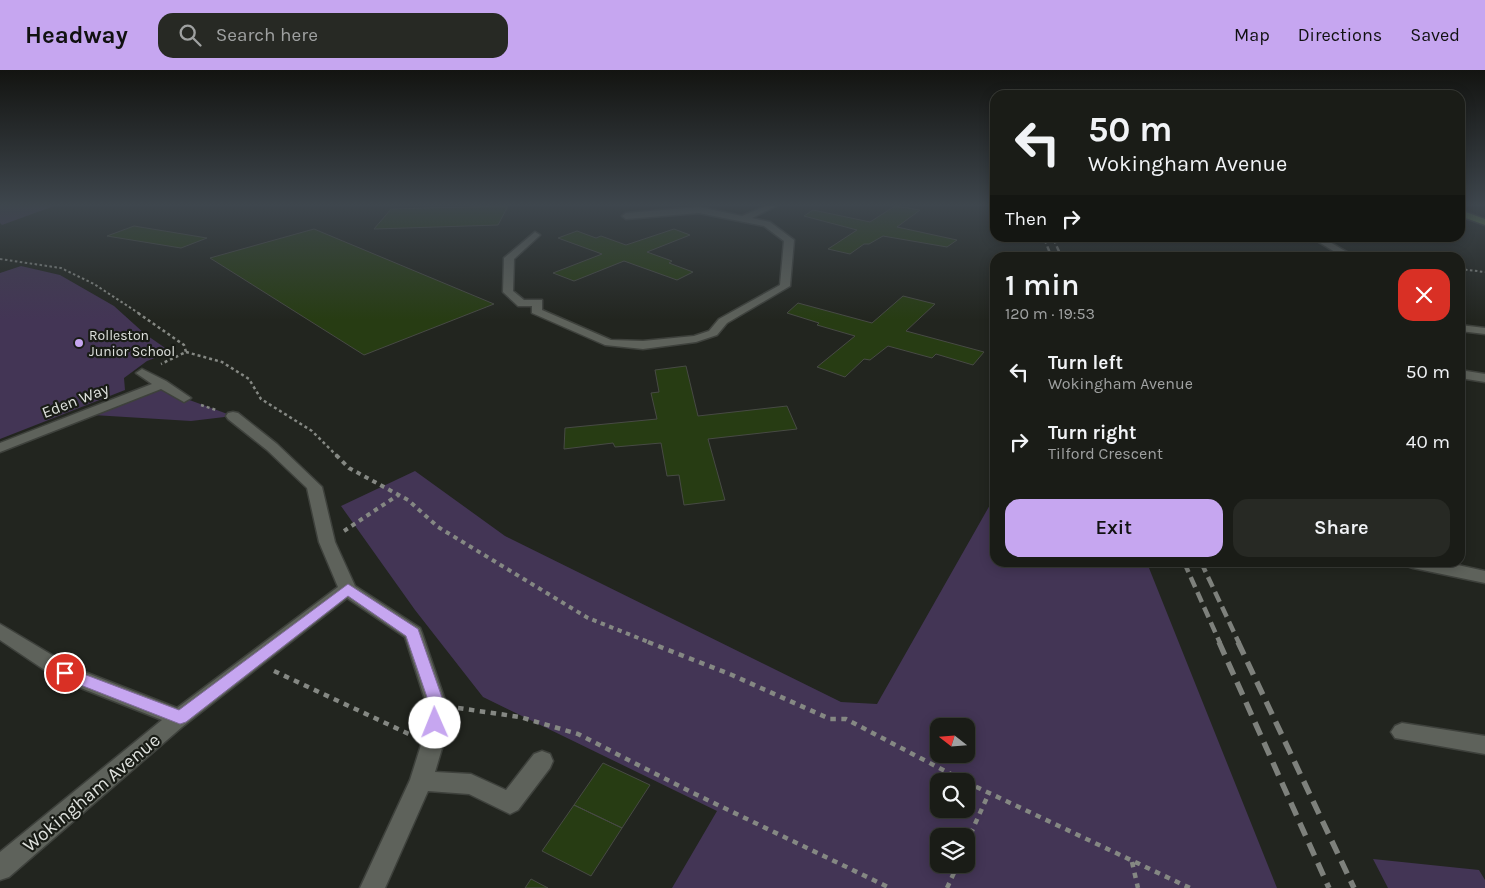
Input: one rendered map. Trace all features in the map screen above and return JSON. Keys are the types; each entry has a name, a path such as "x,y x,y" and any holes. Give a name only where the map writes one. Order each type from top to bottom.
{"street":[{"path":"525,244 509,258 508,292 522,304 538,302 536,311 609,343 643,345 696,339 713,333 723,321 785,286 789,244"},
{"path":"1328,244 1342,252"},
{"path":"1465,329 1485,331"},
{"path":"142,373 184,398"},
{"path":"1465,375 1485,378"},
{"name":"Eden Way","path":"0,448 162,384"},
{"path":"233,416 272,447 314,487 327,542 348,589 412,633 438,706 432,745 421,781 372,888"},
{"path":"1437,567 1485,577"},
{"name":"Wokingham Avenue","path":"0,868 180,718 348,589"},
{"path":"0,631 65,673 180,718"},
{"path":"1402,732 1485,745"},
{"path":"421,781 471,784 510,803 542,761"}],"path":[{"path":"0,259 59,268 92,283 184,345 186,352"},
{"path":"1465,270 1485,272"},
{"path":"142,373 186,352 222,362 249,379 261,399 312,431 349,468 408,500 438,527 588,618 732,675 830,719 846,718 948,773"},
{"path":"184,398 233,416"},
{"path":"327,542 398,495"},
{"path":"253,662 432,745"},
{"path":"438,706 520,717 578,734 691,792 890,888"},
{"path":"975,787 1190,888"},
{"path":"973,828 989,793"},
{"path":"1132,862 1138,888"},
{"path":"947,888 954,873"}],"shaded area":[{"name":"Rolleston Junior School","path":"21,266 60,275 114,306 145,334 171,352 147,361 124,378 125,390 0,439 0,273"},
{"path":"162,384 184,398 233,416 191,421 93,415"},
{"path":"415,471 505,536 841,702 877,704 990,505 990,567 1149,567 1277,888 672,888 717,811 483,697 415,610 341,506"},
{"path":"1373,859 1479,870 1485,880 1485,888 1388,888"}],"building":[{"path":"157,244 191,244 181,248"},
{"path":"260,244 350,244 494,304 364,355 210,258"},
{"path":"575,244 667,244 647,252 672,261 669,263 693,272 677,280 624,261 574,281 553,273 602,254"},
{"path":"835,244 864,244 850,254 828,249"},
{"path":"931,244 951,244 947,247"},
{"path":"903,296 935,304 906,331 984,352 973,365 936,354 932,358 888,346 870,360 864,359 845,377 817,367 855,336 817,325 819,323 787,313 798,303 872,323"},
{"path":"686,366 698,416 787,406 797,429 708,439 725,500 684,505 679,475 667,476 661,443 615,447 613,443 564,449 565,428 657,419 651,393 659,392 655,370"},
{"path":"603,763 650,785 622,828 574,805"},
{"path":"574,805 622,828 591,876 542,851"},
{"path":"531,879 548,888 525,888"}],"railway":[{"path":"1046,244 1050,252"},
{"path":"1056,244 1059,252"},
{"path":"1186,567 1220,643"},
{"path":"1203,567 1239,643"},
{"path":"1219,642 1329,888"},
{"path":"1238,642 1354,888"}],"place":[{"name":"Rolleston Junior School","path":"79,343"}],"route":[{"path":"65,673 180,718 348,589 412,633 438,706 435,723"}]}
